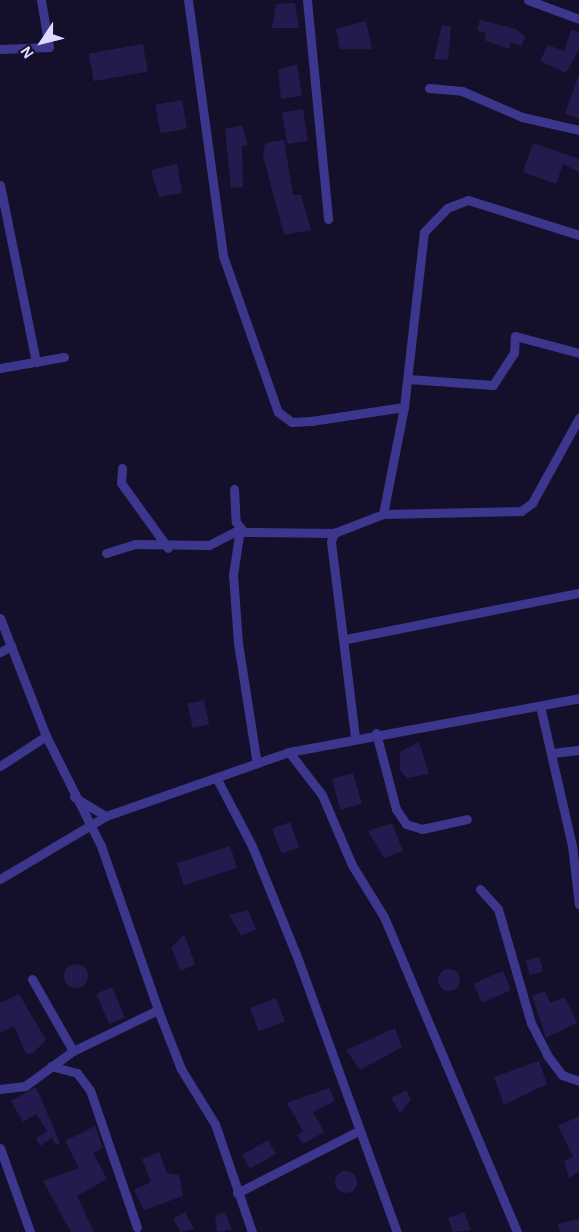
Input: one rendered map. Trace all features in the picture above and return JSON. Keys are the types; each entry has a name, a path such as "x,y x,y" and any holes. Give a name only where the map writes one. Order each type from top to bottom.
{"street":[{"path":"0,49 50,47 41,0"},
{"path":"188,0 223,256 278,412 292,422 404,407"},
{"path":"307,0 328,219"},
{"path":"528,0 579,19"},
{"path":"429,88 462,91 522,117 579,130"},
{"path":"0,185 36,362"},
{"path":"383,514 404,407 424,232 434,218 468,200 579,236"},
{"path":"408,379 493,385 514,353 515,336 579,353"},
{"path":"0,368 64,357"},
{"path":"106,553 135,544 168,548 209,545 240,529 252,534 334,533 383,514 520,511 532,503 579,418"},
{"path":"122,468 121,483 168,548"},
{"path":"234,489 240,529 233,575 238,643 257,764"},
{"path":"334,533 355,737"},
{"path":"346,639 579,593"},
{"path":"0,618 46,736 74,798 90,826 181,1069 212,1117 252,1232"},
{"path":"0,652 12,646"},
{"path":"0,879 105,816 218,781 288,752 376,733 579,698"},
{"path":"540,705 576,846 579,906"},
{"path":"376,733 396,809 406,824 422,829 467,819"},
{"path":"0,766 46,736"},
{"path":"553,753 579,750"},
{"path":"288,752 322,795 351,865 384,917 517,1232"},
{"path":"218,781 252,846 299,962 356,1132 397,1232"},
{"path":"74,798 105,816"},
{"path":"480,889 498,909 531,1023 547,1055 562,1075 579,1081"},
{"path":"32,979 73,1051"},
{"path":"0,1089 25,1086 73,1051 158,1010"},
{"path":"51,1066 77,1073 90,1090 137,1227"},
{"path":"237,1193 356,1132"},
{"path":"0,1148 30,1232"}],"building":[{"path":"295,3 299,28 272,28 276,4"},
{"path":"480,20 516,29 525,37 521,46 511,42 509,49 484,40 486,33 477,30"},
{"path":"366,21 372,49 340,49 336,29"},
{"path":"442,25 451,27 448,60 434,59"},
{"path":"571,30 579,32 579,49 566,73 540,61 548,45 564,51"},
{"path":"143,44 148,72 94,81 89,54"},
{"path":"297,64 302,96 281,99 278,70"},
{"path":"579,77 579,119 565,114"},
{"path":"182,100 187,129 160,133 155,105"},
{"path":"303,109 308,141 287,144 282,112"},
{"path":"242,125 248,145 242,146 243,187 231,188 225,129"},
{"path":"284,140 293,195 301,195 311,230 284,235 263,156 265,143"},
{"path":"533,143 579,159 579,172 563,164 556,184 523,172"},
{"path":"177,164 182,193 159,197 151,170"},
{"path":"204,700 209,724 193,728 187,704"},
{"path":"419,742 429,774 407,778 400,770 400,752"},
{"path":"353,773 362,804 341,810 332,779"},
{"path":"290,822 299,847 281,854 272,828"},
{"path":"392,823 403,851 384,858 368,831"},
{"path":"230,846 237,868 184,885 177,863"},
{"path":"248,910 256,929 241,936 229,915"},
{"path":"184,934 195,964 181,971 171,948"},
{"path":"539,957 543,971 530,975 526,961"},
{"path":"76,964 84,968 88,976 84,984 76,988 68,984 64,976 68,968"},
{"path":"449,969 457,972 460,980 457,988 449,991 441,988 438,980 441,972"},
{"path":"503,971 511,990 482,1003 474,984"},
{"path":"112,987 125,1017 109,1024 96,994"},
{"path":"545,991 550,1003 565,997 577,1023 546,1038 532,996"},
{"path":"19,994 46,1040 33,1053 26,1054 14,1026 0,1033 0,1003"},
{"path":"276,998 285,1021 259,1031 250,1008"},
{"path":"395,1028 402,1047 360,1070 346,1050"},
{"path":"539,1061 547,1084 504,1105 494,1077"},
{"path":"36,1087 60,1143 56,1145 52,1138 40,1146 36,1138 47,1131 36,1114 23,1122 11,1101"},
{"path":"329,1088 335,1101 313,1112 324,1132 303,1144 297,1135 303,1131 287,1103"},
{"path":"406,1090 411,1100 400,1113 391,1098"},
{"path":"579,1116 579,1172 569,1178 564,1161 573,1157 558,1126"},
{"path":"95,1126 103,1148 93,1153 107,1179 77,1196 94,1232 71,1232 43,1181 79,1168 65,1141"},
{"path":"268,1140 276,1154 250,1169 242,1155"},
{"path":"159,1152 167,1173 179,1175 183,1196 144,1210 134,1190 151,1182 142,1159"},
{"path":"346,1171 354,1174 357,1182 354,1190 346,1193 338,1190 335,1182 338,1174"},
{"path":"185,1212 194,1229 180,1232 173,1218"},
{"path":"225,1212 232,1230 217,1232 215,1216"},
{"path":"464,1212 471,1230 453,1232 448,1218"},
{"path":"579,1219 579,1232 560,1232 558,1224"}]}
